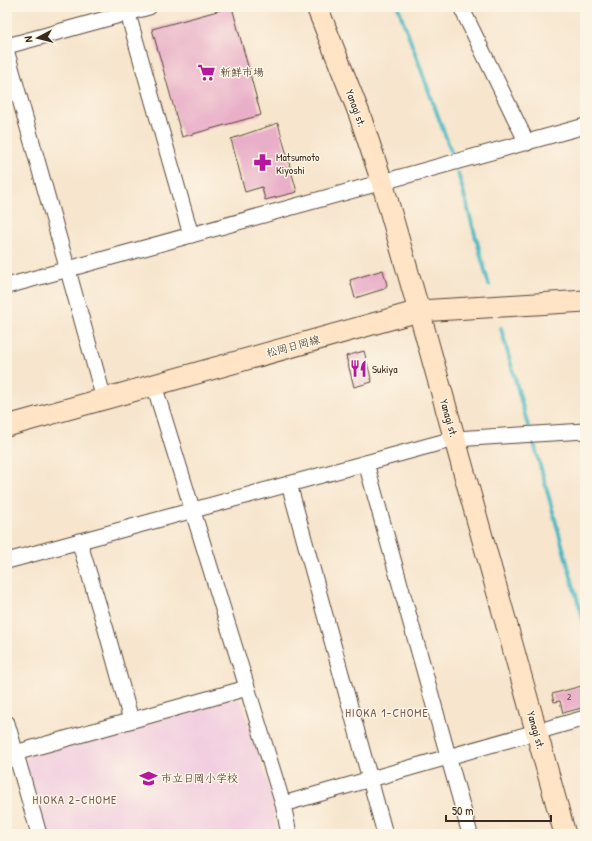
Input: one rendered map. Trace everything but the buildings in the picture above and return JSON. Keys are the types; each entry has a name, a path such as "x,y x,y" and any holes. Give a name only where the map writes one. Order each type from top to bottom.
{"street":[{"path":"7,46 127,10 149,7"},
{"name":"Yanagi st.","path":"317,7 359,113 382,182 565,834"},
{"path":"461,7 526,143"},
{"path":"127,10 191,235"},
{"path":"7,53 104,399"},
{"path":"7,286 585,126"},
{"name":"松岡日岡線","path":"7,426 419,311 585,301"},
{"path":"154,385 283,804 289,834"},
{"path":"7,561 455,439 585,431"},
{"path":"366,463 470,834"},
{"path":"289,484 385,834"},
{"path":"79,541 105,626 131,720"},
{"path":"15,753 248,688"},
{"path":"283,804 585,718"},
{"path":"7,723 39,834"}],"shaded area":[{"name":"市立日岡小学校","path":"237,698 242,703 272,796 274,817 278,834 45,834 25,760 30,755"}],"waterway":[{"path":"398,7 452,154"},
{"path":"458,173 489,285"},
{"path":"501,328 528,426"},
{"path":"533,440 585,627"}],"place":[{"name":"新鮮市場","path":"207,72"},
{"name":"Matsumoto Kiyoshi","path":"263,163"},
{"name":"Sukiya","path":"359,369"},
{"name":"市立日岡小学校","path":"148,778"}],"district":[{"name":"HIOKA 1-CHOME","path":"387,712"},
{"name":"HIOKA 2-CHOME","path":"75,799"}]}
